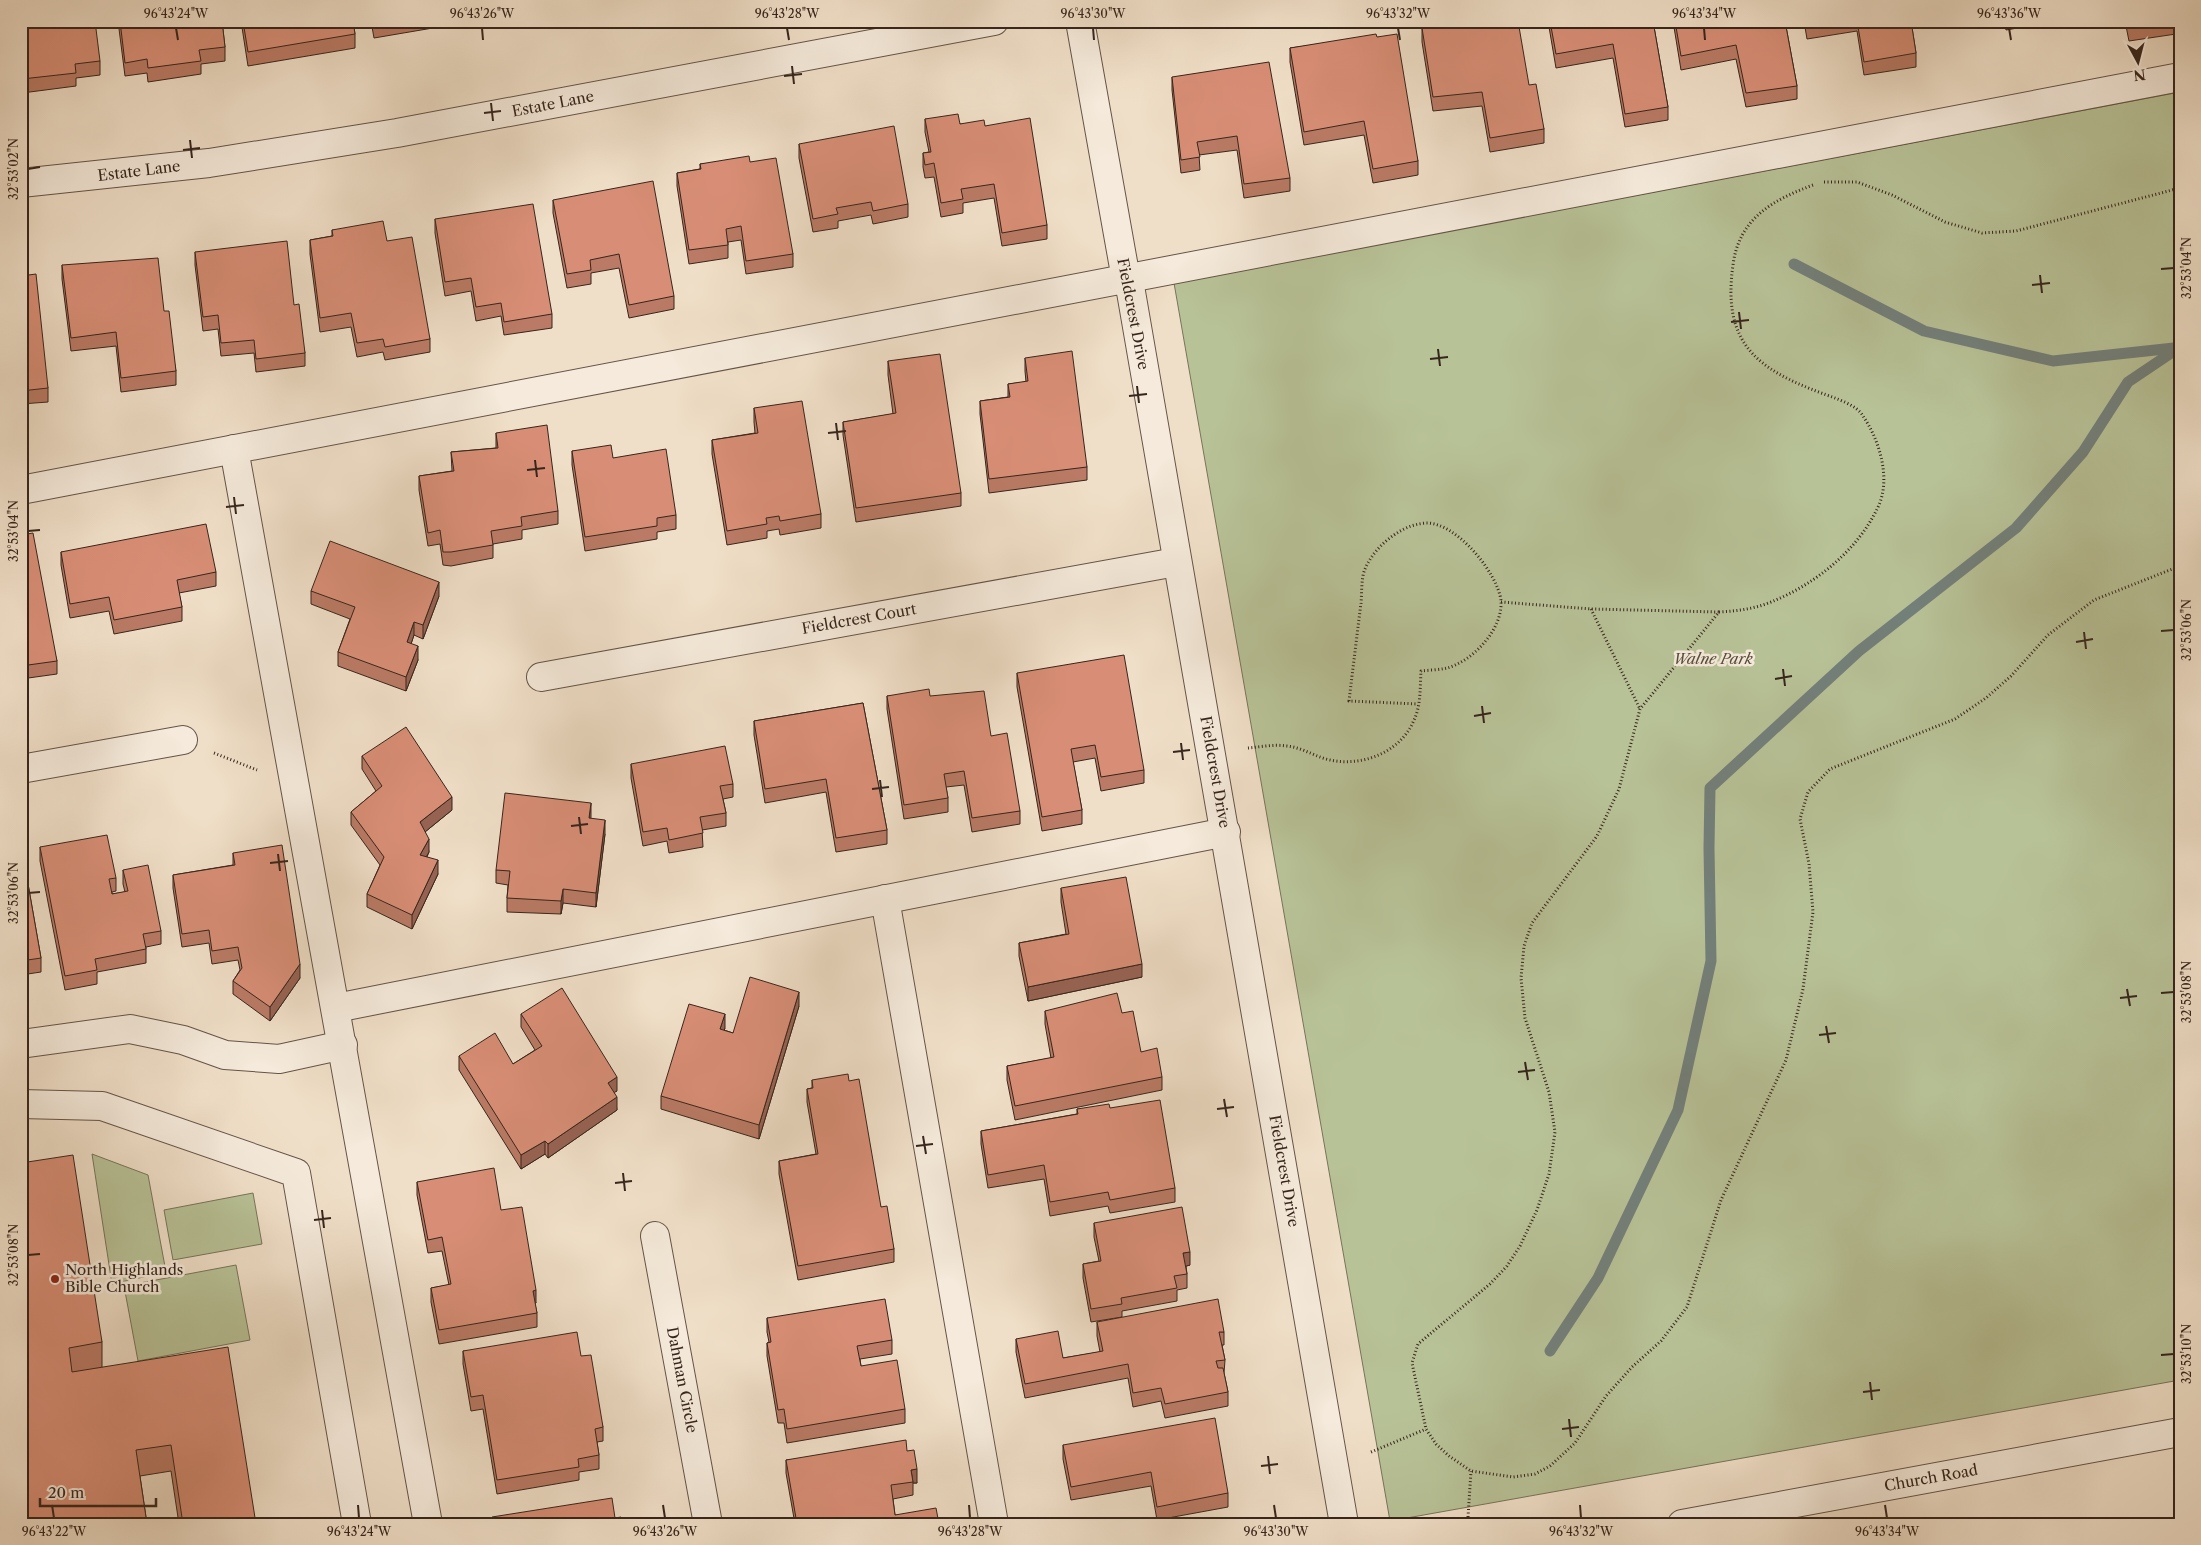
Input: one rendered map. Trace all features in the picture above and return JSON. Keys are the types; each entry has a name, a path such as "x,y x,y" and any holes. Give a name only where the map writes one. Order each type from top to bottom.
{"street":[{"name":"Estate Lane","path":"21,183 209,163 398,133 994,21"},
{"name":"Fieldcrest Drive","path":"1080,21 1126,278 1131,292 1176,562 1226,832 1344,1524"},
{"path":"21,490 2180,77"},
{"path":"234,449 428,1524"},
{"name":"Fieldcrest Court","path":"541,677 1176,562"},
{"path":"21,769 183,740"},
{"path":"336,1008 1226,832"},
{"path":"885,899 994,1524"},
{"path":"21,1044 130,1028 183,1040 225,1055 279,1059 343,1045"},
{"path":"21,1104 102,1106 296,1173 356,1524"},
{"name":"Dahman Circle","path":"655,1236 708,1524"},
{"name":"Church Road","path":"1682,1524 2180,1432"}],"path":[{"path":"1501,602 1591,609 1719,612 1742,610 1770,602 1799,588 1834,564 1862,534 1878,508 1883,485 1883,463 1876,441 1862,414 1836,399 1789,381 1761,364 1743,344 1732,312 1730,283 1735,249 1753,217 1783,196 1818,182 1857,182 1892,195 1945,222 1982,233 2016,231 2180,188"},
{"path":"1248,748 1284,745 1330,760 1371,759 1391,750 1403,737 1414,720 1418,704 1421,671 1448,668 1467,659 1483,645 1494,628 1501,602 1487,569 1473,550 1449,530 1428,523 1406,527 1382,544 1365,570 1349,701 1418,704"},
{"path":"1719,612 1640,709 1619,789 1597,836 1532,924 1524,946 1521,978 1525,1018 1549,1092 1555,1132 1549,1174 1537,1210 1520,1246 1507,1266 1490,1284 1418,1344 1412,1363 1426,1429 1436,1444 1449,1456 1471,1471 1513,1477 1536,1474 1550,1466 1575,1444 1606,1396 1632,1367 1661,1341 1687,1307 1721,1200 1786,1060 1803,989 1813,912 1809,864 1800,819 1808,792 1830,769 1947,723 1963,714 1986,698 2011,676 2048,635 2094,600 2180,566"},
{"path":"1591,609 1640,709"},
{"path":"183,740 260,771 292,767"},
{"path":"1371,1452 1426,1429"},
{"path":"1468,1517 1471,1471"}],"green space":[{"name":"Walne Park","path":"2180,92 2180,1380 1390,1521 1174,283"},
{"path":"92,1154 148,1175 166,1272 112,1284"},
{"path":"253,1193 262,1244 173,1260 164,1210"},
{"path":"236,1265 250,1340 138,1361 124,1286"}],"building":[{"path":"21,21 95,21 100,61 75,64 76,73 22,79"},
{"path":"120,21 222,21 225,47 199,50 201,61 148,68 147,59 125,63"},
{"path":"243,21 353,21 355,34 248,52"},
{"path":"374,21 395,21 374,25"},
{"path":"1463,21 1518,21 1529,85 1536,84 1544,129 1490,138 1482,92 1433,97 1422,28"},
{"path":"1550,21 1653,21 1668,107 1625,114 1613,44 1556,54"},
{"path":"1675,21 1785,21 1797,86 1746,93 1736,45 1681,56"},
{"path":"1806,21 1834,21 1807,26"},
{"path":"1857,21 1911,21 1916,53 1864,62"},
{"path":"2128,21 2169,21 2129,28"},
{"path":"1376,34 1377,37 1397,34 1418,161 1373,169 1364,121 1304,132 1290,48"},
{"path":"1269,62 1290,178 1244,184 1237,136 1197,142 1200,157 1181,160 1172,77"},
{"path":"958,114 960,124 984,120 985,126 1030,118 1047,225 1002,233 994,184 961,189 963,199 941,203 934,163 925,165 923,153 931,152 925,119"},
{"path":"894,126 908,204 873,211 871,202 836,208 838,214 813,219 799,144"},
{"path":"749,156 750,162 776,158 793,254 746,261 741,226 726,229 728,245 689,250 677,173 701,169 700,164"},
{"path":"653,181 674,296 629,305 619,254 590,260 591,270 567,274 553,200"},
{"path":"533,204 552,314 504,322 501,303 476,307 471,278 445,282 435,219"},
{"path":"383,221 387,241 412,237 430,339 385,347 383,339 357,343 351,313 320,318 310,240 333,236 332,230"},
{"path":"287,241 294,305 299,304 305,353 256,359 254,340 221,343 218,315 203,317 195,252"},
{"path":"158,258 164,311 169,311 176,371 121,378 116,332 71,338 62,265"},
{"path":"36,274 48,388 21,391 21,276"},
{"path":"1072,351 1087,467 989,479 980,401 1010,397 1008,384 1028,381 1025,358"},
{"path":"940,354 961,493 856,508 843,422 896,413 888,361"},
{"path":"802,401 821,514 780,521 779,516 766,518 767,524 727,531 712,440 758,433 754,408"},
{"path":"547,425 558,511 521,517 522,526 491,531 493,545 443,552 440,530 428,533 419,476 454,471 451,452 498,448 496,433"},
{"path":"611,445 613,458 666,449 676,515 657,518 657,526 585,537 572,451"},
{"path":"206,524 216,572 177,580 182,607 114,620 109,597 70,604 61,552"},
{"path":"33,533 57,661 21,666 21,535"},
{"path":"330,541 439,582 423,625 414,622 407,642 418,646 406,677 338,652 355,607 311,591"},
{"path":"1124,655 1144,770 1101,777 1095,745 1071,749 1082,810 1042,817 1017,673"},
{"path":"929,689 930,696 984,691 991,736 1007,733 1020,811 972,818 964,771 944,774 948,798 904,805 887,696"},
{"path":"863,703 887,830 836,838 826,779 765,789 754,721"},
{"path":"406,727 452,797 420,822 429,839 420,855 438,860 412,915 367,894 384,857 351,812 382,786 362,756"},
{"path":"725,746 733,784 720,786 726,813 700,817 703,833 669,840 667,828 643,832 631,764"},
{"path":"505,793 591,803 589,818 605,820 596,893 563,889 561,901 507,898 510,871 496,870"},
{"path":"107,835 116,878 109,879 112,894 128,891 123,870 148,865 161,931 143,934 146,949 95,959 97,970 65,976 40,847"},
{"path":"21,844 41,958 21,961"},
{"path":"282,845 300,964 270,1007 233,981 242,968 238,947 212,951 209,930 182,934 173,875 235,865 233,853"},
{"path":"1126,877 1142,964 1028,987 1019,943 1069,934 1061,888"},
{"path":"750,977 799,992 759,1125 661,1096 689,1004 725,1014 720,1029 733,1033"},
{"path":"562,988 617,1077 608,1083 617,1097 548,1144 545,1141 521,1155 459,1056 495,1033 513,1064 542,1046 521,1014"},
{"path":"1117,993 1122,1013 1133,1011 1141,1052 1157,1048 1162,1077 1015,1106 1007,1066 1054,1057 1045,1011"},
{"path":"848,1074 849,1081 859,1079 881,1207 887,1206 894,1249 798,1266 779,1161 818,1154 807,1089 813,1088 812,1080"},
{"path":"1160,1100 1175,1188 1110,1200 1108,1192 1050,1202 1044,1165 988,1175 981,1131 1078,1114 1077,1109 1109,1104 1110,1108"},
{"name":"North Highlands Bible Church","path":"73,1155 102,1342 69,1348 72,1372 228,1347 256,1524 183,1524 171,1445 136,1450 147,1524 23,1524 21,1515 21,1385 27,1384 23,1354 21,1354 21,1163"},
{"path":"494,1168 501,1210 522,1207 536,1290 533,1291 537,1313 439,1330 431,1288 451,1284 442,1237 428,1240 417,1182"},
{"path":"1182,1207 1190,1252 1183,1253 1187,1274 1174,1276 1177,1288 1121,1298 1122,1304 1091,1309 1083,1264 1101,1261 1094,1223"},
{"path":"885,1299 892,1340 857,1346 861,1366 897,1360 905,1409 787,1429 784,1409 778,1410 767,1343 771,1342 767,1318"},
{"path":"1218,1299 1224,1332 1219,1332 1225,1360 1216,1361 1218,1368 1223,1368 1228,1392 1165,1404 1161,1388 1133,1393 1128,1364 1025,1384 1016,1339 1058,1331 1063,1358 1103,1351 1097,1322"},
{"path":"577,1332 581,1356 591,1355 603,1427 595,1429 599,1455 578,1459 579,1467 497,1480 483,1395 471,1397 463,1351"},
{"path":"1215,1418 1228,1493 1157,1507 1151,1472 1071,1487 1063,1445"},
{"path":"906,1440 907,1451 914,1450 917,1469 911,1470 913,1482 891,1485 895,1515 936,1508 939,1524 797,1524 786,1460"},
{"path":"612,1498 615,1518 621,1517 622,1524 493,1524 492,1517"}],"waterway":[{"path":"1794,264 1924,331 2053,361 2174,348"},
{"path":"1550,1351 1598,1278 1678,1110 1711,961 1710,788 1859,651 2016,528 2083,452 2128,382 2180,347"}],"place":[{"name":"North Highlands Bible Church","path":"55,1279"}]}
